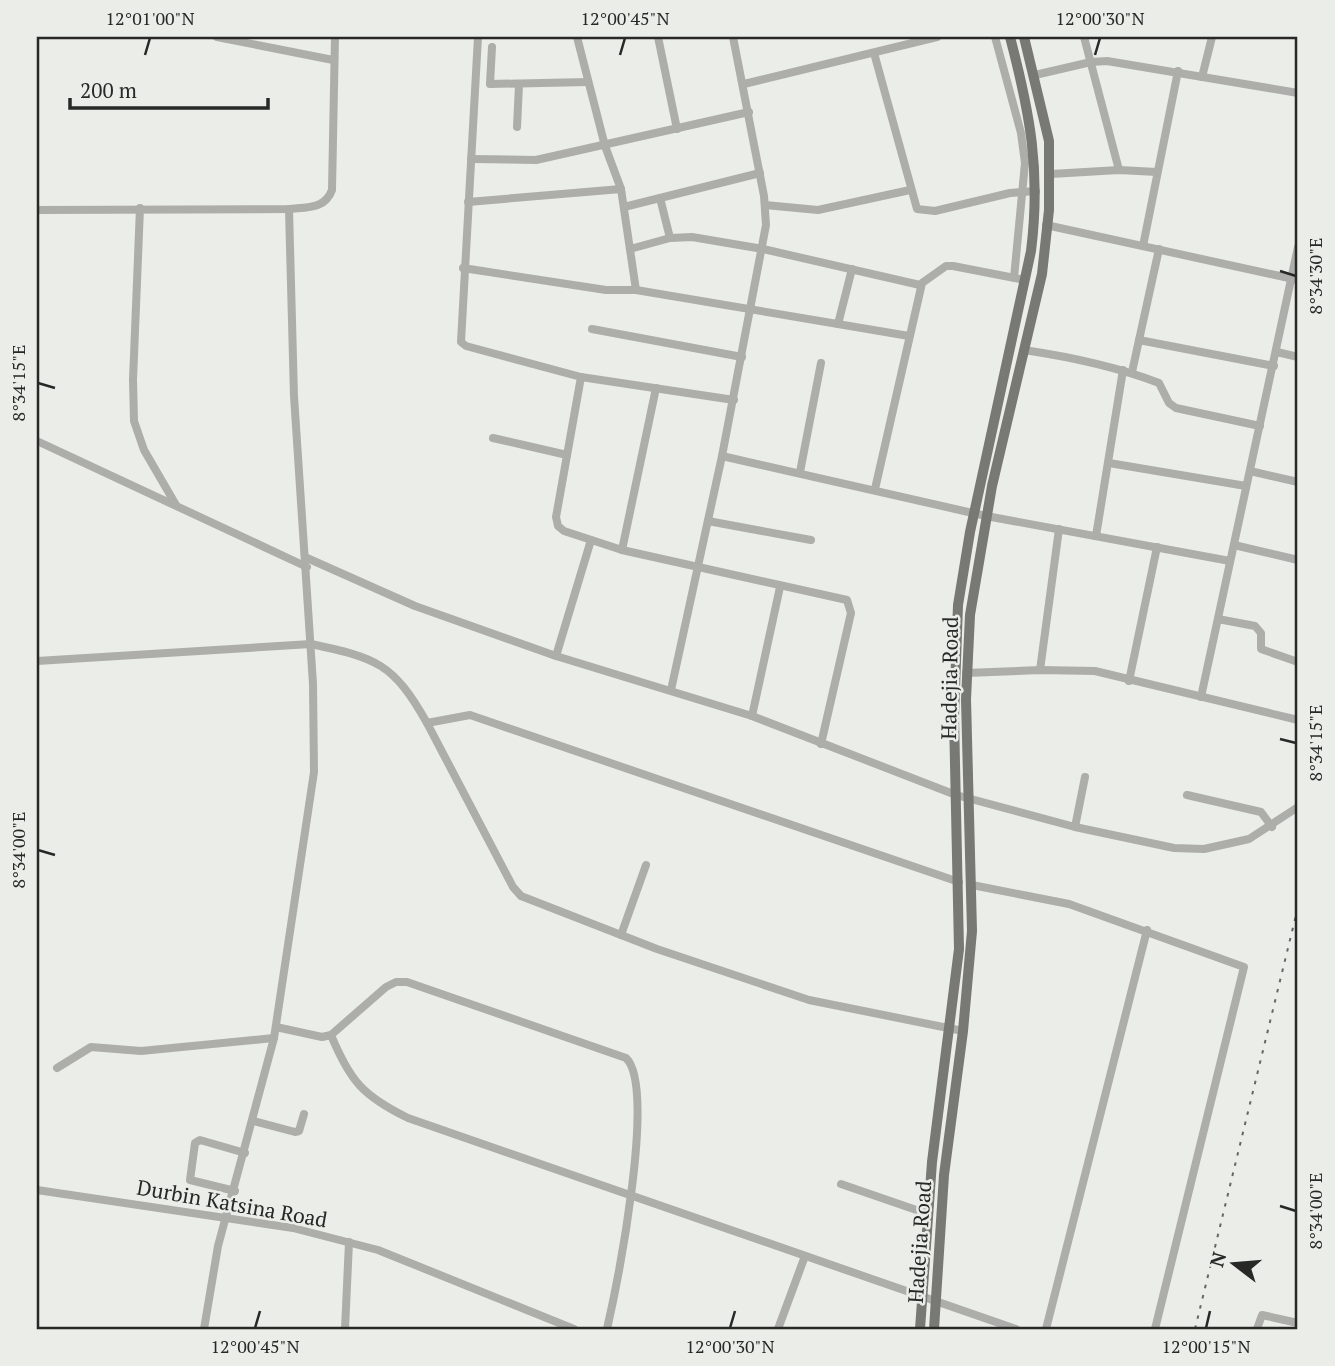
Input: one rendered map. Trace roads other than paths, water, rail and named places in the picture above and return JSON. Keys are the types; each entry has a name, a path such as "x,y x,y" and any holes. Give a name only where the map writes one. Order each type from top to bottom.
{"main road":[{"name":"Hadejia Road","path":"920,1329 928,1213 958,949 955,654 958,605 1036,191 1032,132 1010,37"},
{"name":"Hadejia Road","path":"934,1329 945,1161 963,1031 972,885 966,673 974,578 1042,274 1051,174 1049,141 1024,37"},
{"path":"1022,276 1042,274"}],"street":[{"path":"217,37 333,60"},
{"path":"37,210 289,209 321,205 328,200 332,190 335,37"},
{"path":"478,37 459,336 466,346 581,377 734,400"},
{"path":"577,37 605,146 621,189 636,289"},
{"path":"658,37 677,129"},
{"path":"671,690 734,400 763,249 765,205 733,37"},
{"path":"744,84 937,37"},
{"path":"875,489 920,285 946,266 1022,276 1025,163 1021,133 995,37"},
{"path":"1084,37 1119,170"},
{"path":"1202,77 1212,37"},
{"path":"492,47 490,84 519,86 588,82"},
{"path":"874,53 916,209 925,211 1036,191"},
{"path":"1035,75 1091,62 1131,63 1298,93"},
{"path":"1143,246 1178,71"},
{"path":"517,127 519,86"},
{"path":"471,159 526,160 605,146 749,113"},
{"path":"1051,174 1119,170 1157,172"},
{"path":"624,207 760,173"},
{"path":"468,202 621,189"},
{"path":"765,205 818,210 910,190"},
{"path":"660,198 670,238"},
{"path":"140,208 134,421 144,450 176,505"},
{"path":"204,1329 206,1304 274,1038 314,772 307,562 294,396 289,209"},
{"path":"1046,225 1295,279"},
{"path":"630,249 670,238 692,237 763,249 920,285"},
{"path":"1201,697 1246,486 1295,279 1298,247"},
{"path":"1096,536 1127,371 1139,340 1159,249"},
{"path":"463,268 606,290 636,289 909,336"},
{"path":"838,324 852,269"},
{"path":"592,329 742,357"},
{"path":"1139,340 1274,366"},
{"path":"1024,350 1096,361 1159,383 1169,403 1176,408 1260,426"},
{"path":"1277,352 1298,357"},
{"path":"800,472 821,363"},
{"path":"581,377 556,517 558,526 591,541 622,550 847,600 851,606 821,744"},
{"path":"622,550 656,388"},
{"path":"493,438 567,454"},
{"path":"37,441 176,505 415,606 556,656 752,716 956,795 1075,827 1174,848 1204,849 1249,839 1272,827 1298,807"},
{"path":"722,456 986,516 1230,561"},
{"path":"1109,463 1246,486"},
{"path":"1250,471 1298,482"},
{"path":"708,521 811,540"},
{"path":"1040,670 1059,529"},
{"path":"556,656 591,541"},
{"path":"1234,545 1298,560"},
{"path":"1129,681 1157,547"},
{"path":"752,716 779,587"},
{"path":"1218,619 1255,626 1261,633 1261,649 1298,662"},
{"path":"37,661 311,644 378,662 392,672 427,723 513,887 531,901 809,1000 963,1031"},
{"path":"966,673 1084,670 1298,720"},
{"path":"427,723 470,715 959,882"},
{"path":"1075,827 1085,777"},
{"path":"1187,795 1261,812 1272,827"},
{"path":"621,935 646,865"},
{"path":"972,885 1069,904 1242,965 1245,971 1155,1329"},
{"path":"1046,1329 1147,930"},
{"path":"276,1027 322,1037 331,1035 386,987 396,982 407,982 626,1058 632,1063 636,1088 633,1198 607,1329"},
{"path":"331,1035 345,1069 357,1085 387,1108 633,1198 1016,1329"},
{"path":"57,1069 91,1046 141,1051 274,1038"},
{"path":"254,1121 295,1132 299,1130 304,1114"},
{"path":"235,1191 190,1180 195,1143 200,1140 245,1153"},
{"path":"841,1184 928,1213"},
{"name":"Durbin Katsina Road","path":"37,1190 293,1228 349,1242 378,1250 574,1329"},
{"path":"345,1329 349,1242"},
{"path":"778,1329 805,1256"},
{"path":"1257,1329 1262,1315 1298,1322"}],"railway":[{"path":"1195,1329 1298,907"}]}
